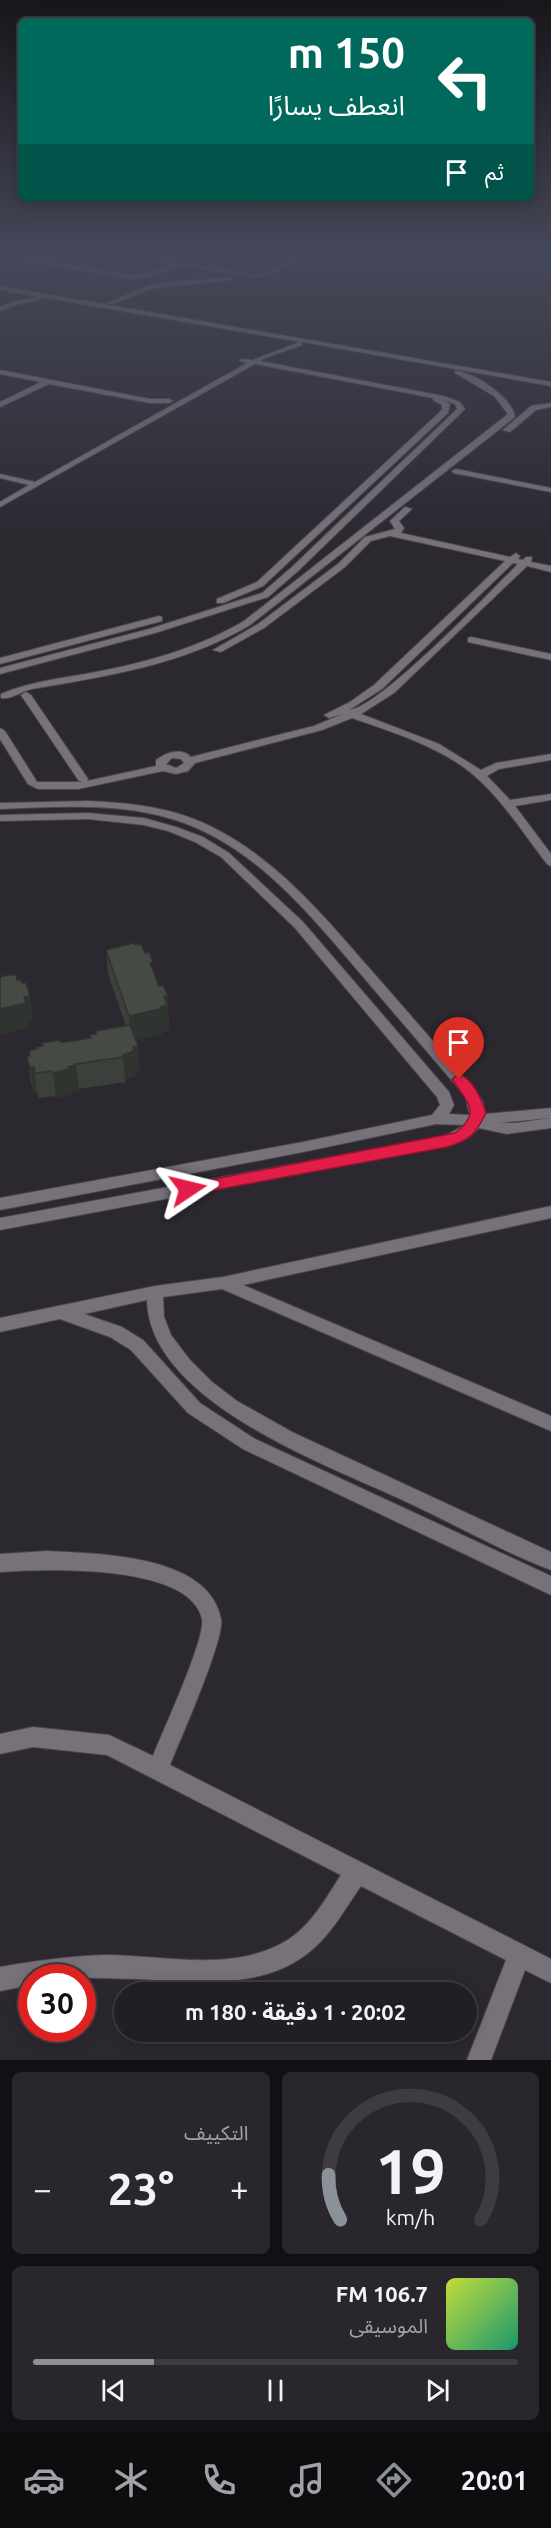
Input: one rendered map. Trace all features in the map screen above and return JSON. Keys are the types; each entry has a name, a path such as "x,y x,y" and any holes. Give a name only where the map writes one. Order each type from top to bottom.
{"street":[{"path":"0,495 26,485 247,361 261,349"},
{"path":"329,349 551,386"},
{"path":"347,349 551,386"},
{"path":"361,349 551,380"},
{"path":"0,661 181,613 240,595 260,584 445,411 447,406 439,400 247,361"},
{"path":"0,505 26,485 152,410 247,361 441,397 454,400 460,406 458,413 272,590 254,600 152,631 0,671"},
{"path":"2,697 26,695 186,653 227,636 247,623 509,423 512,413 504,402 485,386 457,372"},
{"path":"0,374 150,401 170,400"},
{"path":"0,403 43,382 145,405 152,410"},
{"path":"504,402 520,406 551,405"},
{"path":"396,532 394,521 456,471 499,426 518,421 538,407"},
{"path":"456,471 551,490"},
{"path":"0,476 26,485"},
{"path":"0,482 26,485"},
{"path":"412,496 423,498"},
{"path":"370,529 378,533 396,532 417,536 527,561 551,569"},
{"path":"315,532 330,535"},
{"path":"2,697 23,688 193,659 251,634 342,565 371,537 396,532"},
{"path":"345,548 355,550"},
{"path":"186,758 304,724 340,711 378,687 514,558"},
{"path":"527,561 551,564"},
{"path":"0,730 33,784 41,787 78,786 162,764 170,755 186,758 304,732 353,715 379,699 456,631 527,561"},
{"path":"441,627 456,631"},
{"path":"471,640 551,657"},
{"path":"26,695 82,779"},
{"path":"340,711 444,750 480,775 509,807 551,862"},
{"path":"480,775 496,766 551,757"},
{"path":"60,786 82,779 162,764 179,771 187,768 186,758"},
{"path":"509,807 551,797"},
{"path":"0,806 84,803 144,809 184,819 214,831 239,846 319,918 470,1093 478,1106 477,1120 466,1133 447,1142 0,1224"},
{"path":"509,807 551,805"},
{"path":"0,818 100,815 129,818 165,826 198,838 225,855 299,924 444,1095 447,1100 445,1111 436,1119"},
{"path":"284,910 305,904"},
{"path":"299,924 319,918"},
{"path":"0,1203 303,1147 436,1119 477,1120 551,1113"},
{"path":"477,1120 486,1125 512,1128 551,1123"},
{"path":"0,1325 155,1292 223,1283 551,1212"},
{"path":"223,1283 551,1424"},
{"path":"155,1292 158,1326 171,1350 206,1386 251,1418 551,1561"},
{"path":"60,1312 116,1332 137,1345 194,1408 220,1428 249,1444 551,1586"},
{"path":"151,1361 171,1350"},
{"path":"0,1563 47,1560 113,1564 176,1578 200,1594 212,1620 206,1649 158,1770"},
{"path":"0,1744 33,1737 109,1745 551,1971"},
{"path":"0,1979 45,1972 117,1967 242,1971 272,1962 299,1946 321,1922 357,1872"},
{"path":"479,2060 519,1955"}],"building":[{"path":"134,943 135,945 141,944 145,953 149,952 153,962 150,963 159,986 163,985 168,996 164,996 167,1005 160,1009 129,1016 106,950"},
{"path":"16,975 17,980 26,983 30,996 24,997 26,1003 0,1009 0,977"},
{"path":"130,1025 138,1046 133,1047 134,1051 123,1057 75,1064 68,1067 69,1069 53,1073 52,1071 35,1073 34,1067 30,1068 27,1057 30,1056 29,1051 43,1046 42,1043 91,1038 90,1035 96,1034 96,1031"}],"route":[{"path":"188,1189 447,1142 460,1137 471,1130 477,1120 478,1106 459,1079"}]}
